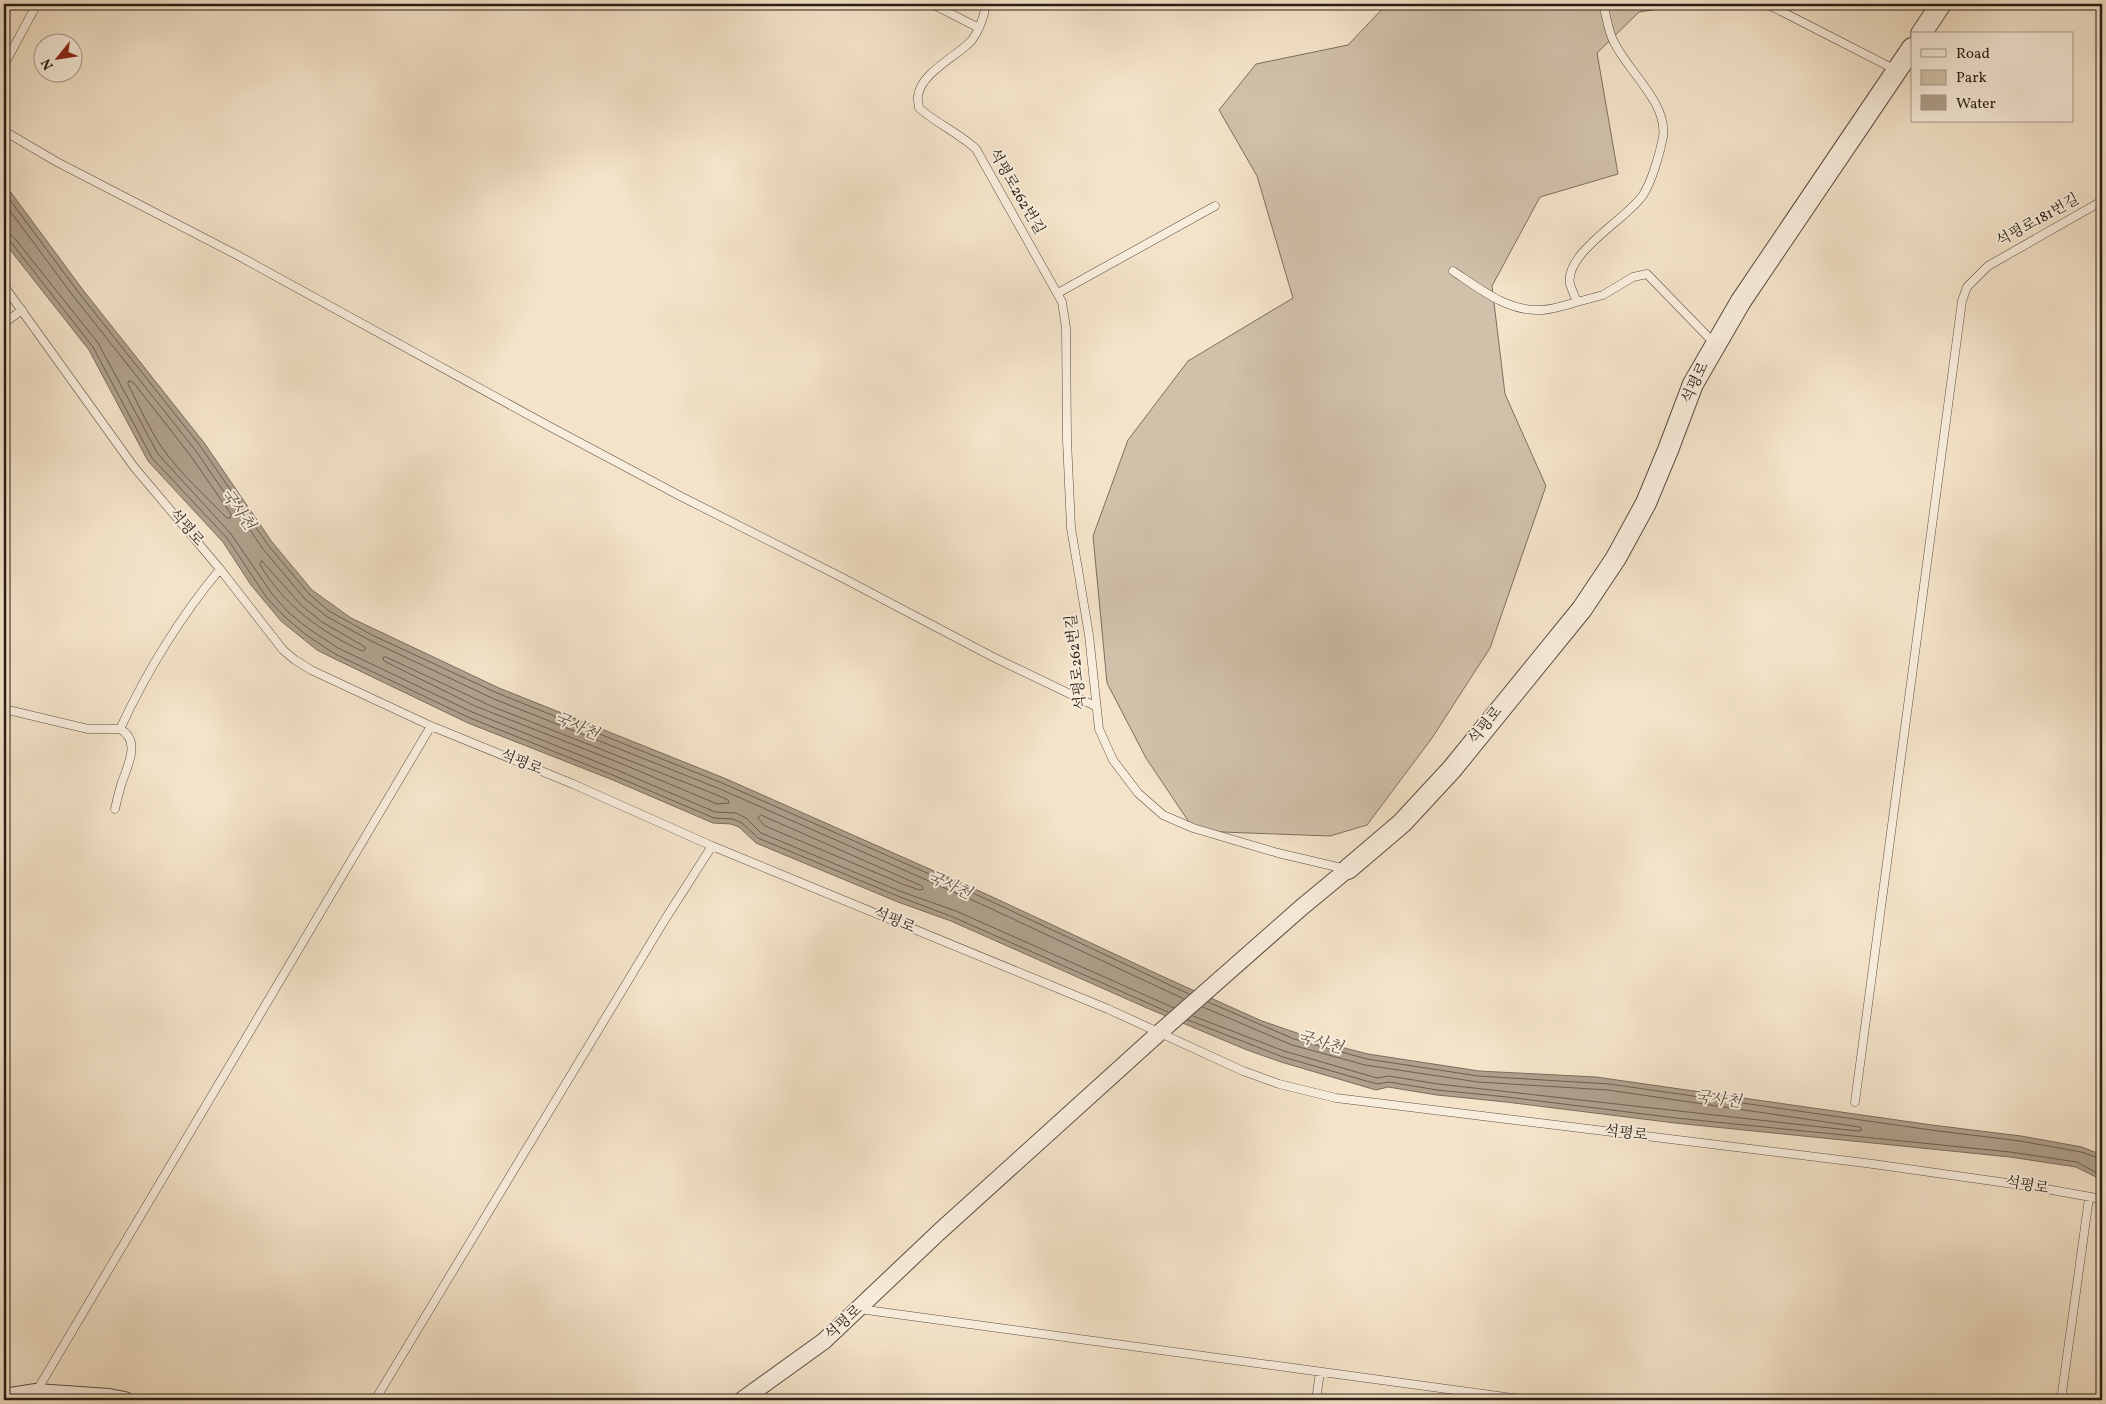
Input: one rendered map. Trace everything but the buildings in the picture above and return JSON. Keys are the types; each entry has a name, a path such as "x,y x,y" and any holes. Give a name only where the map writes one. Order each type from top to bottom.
{"street":[{"path":"1922,32 1941,4"},
{"name":"석평로","path":"742,1400 824,1341 860,1309 938,1232 1163,1029 1402,823 1452,769 1582,609 1616,558 1646,503 1693,384 1715,344 1741,301 1911,50"},
{"path":"4,1397 36,1392 68,1397 125,1400"}],"lane":[{"path":"4,65 37,4"},
{"path":"932,4 979,28"},
{"name":"석평로262번길","path":"986,4 979,28 971,41 946,60 923,83 918,96 919,108 944,127 965,138 976,149 1062,302 1066,328 1067,440 1071,528 1089,635 1099,730 1113,760 1138,793 1163,815 1193,828 1278,853 1348,869"},
{"path":"1453,271 1506,304 1542,310 1577,302 1570,283 1574,265 1593,242 1643,195 1663,136 1662,114 1626,65 1613,42 1604,4"},
{"path":"1767,4 1898,70"},
{"path":"4,131 58,162 237,256 682,497 839,576 993,657 1096,706"},
{"name":"석평로181번길","path":"1855,1102 1962,301 1967,287 1988,266 2102,201"},
{"path":"1058,293 1215,206"},
{"name":"석평로","path":"1577,302 1603,295 1633,277 1647,274 1715,344"},
{"name":"석평로","path":"4,286 134,467 220,569 278,644 295,660 311,670 432,726 573,784 712,846 1163,1029 1243,1071 1279,1084 1336,1098 1883,1166 2035,1187 2102,1199"},
{"path":"4,323 22,310"},
{"path":"120,729 133,702 197,597 220,569"},
{"path":"4,709 88,729 120,729 126,732 132,745 129,764 114,809"},
{"path":"36,1392 432,726"},
{"path":"375,1400 664,921 712,846"},
{"path":"2061,1400 2090,1198"},
{"path":"860,1309 1528,1400"},
{"path":"1316,1400 1320,1372"}],"green space":[{"path":"1387,4 1691,4 1639,12 1597,53 1618,174 1540,197 1492,286 1505,394 1546,486 1490,648 1432,738 1367,825 1330,836 1195,831 1146,758 1107,683 1093,536 1128,440 1188,361 1293,298 1257,176 1219,110 1256,64 1348,45"}],"water":[{"name":"국사천","path":"4,183 83,290 205,444 272,542 312,590 351,618 499,688 724,778 986,894 1262,1021 1329,1044 1368,1054 1479,1071 1596,1077 2021,1136 2082,1147 2102,1155 2102,1183 2096,1177 2076,1167 2010,1157 1675,1123 1437,1095 1388,1087 1376,1090 1247,1050 951,921 898,902 756,843 739,827 731,824 713,823 613,780 468,723 317,650 281,621 251,585 223,542 148,461 89,350 4,242"}]}
